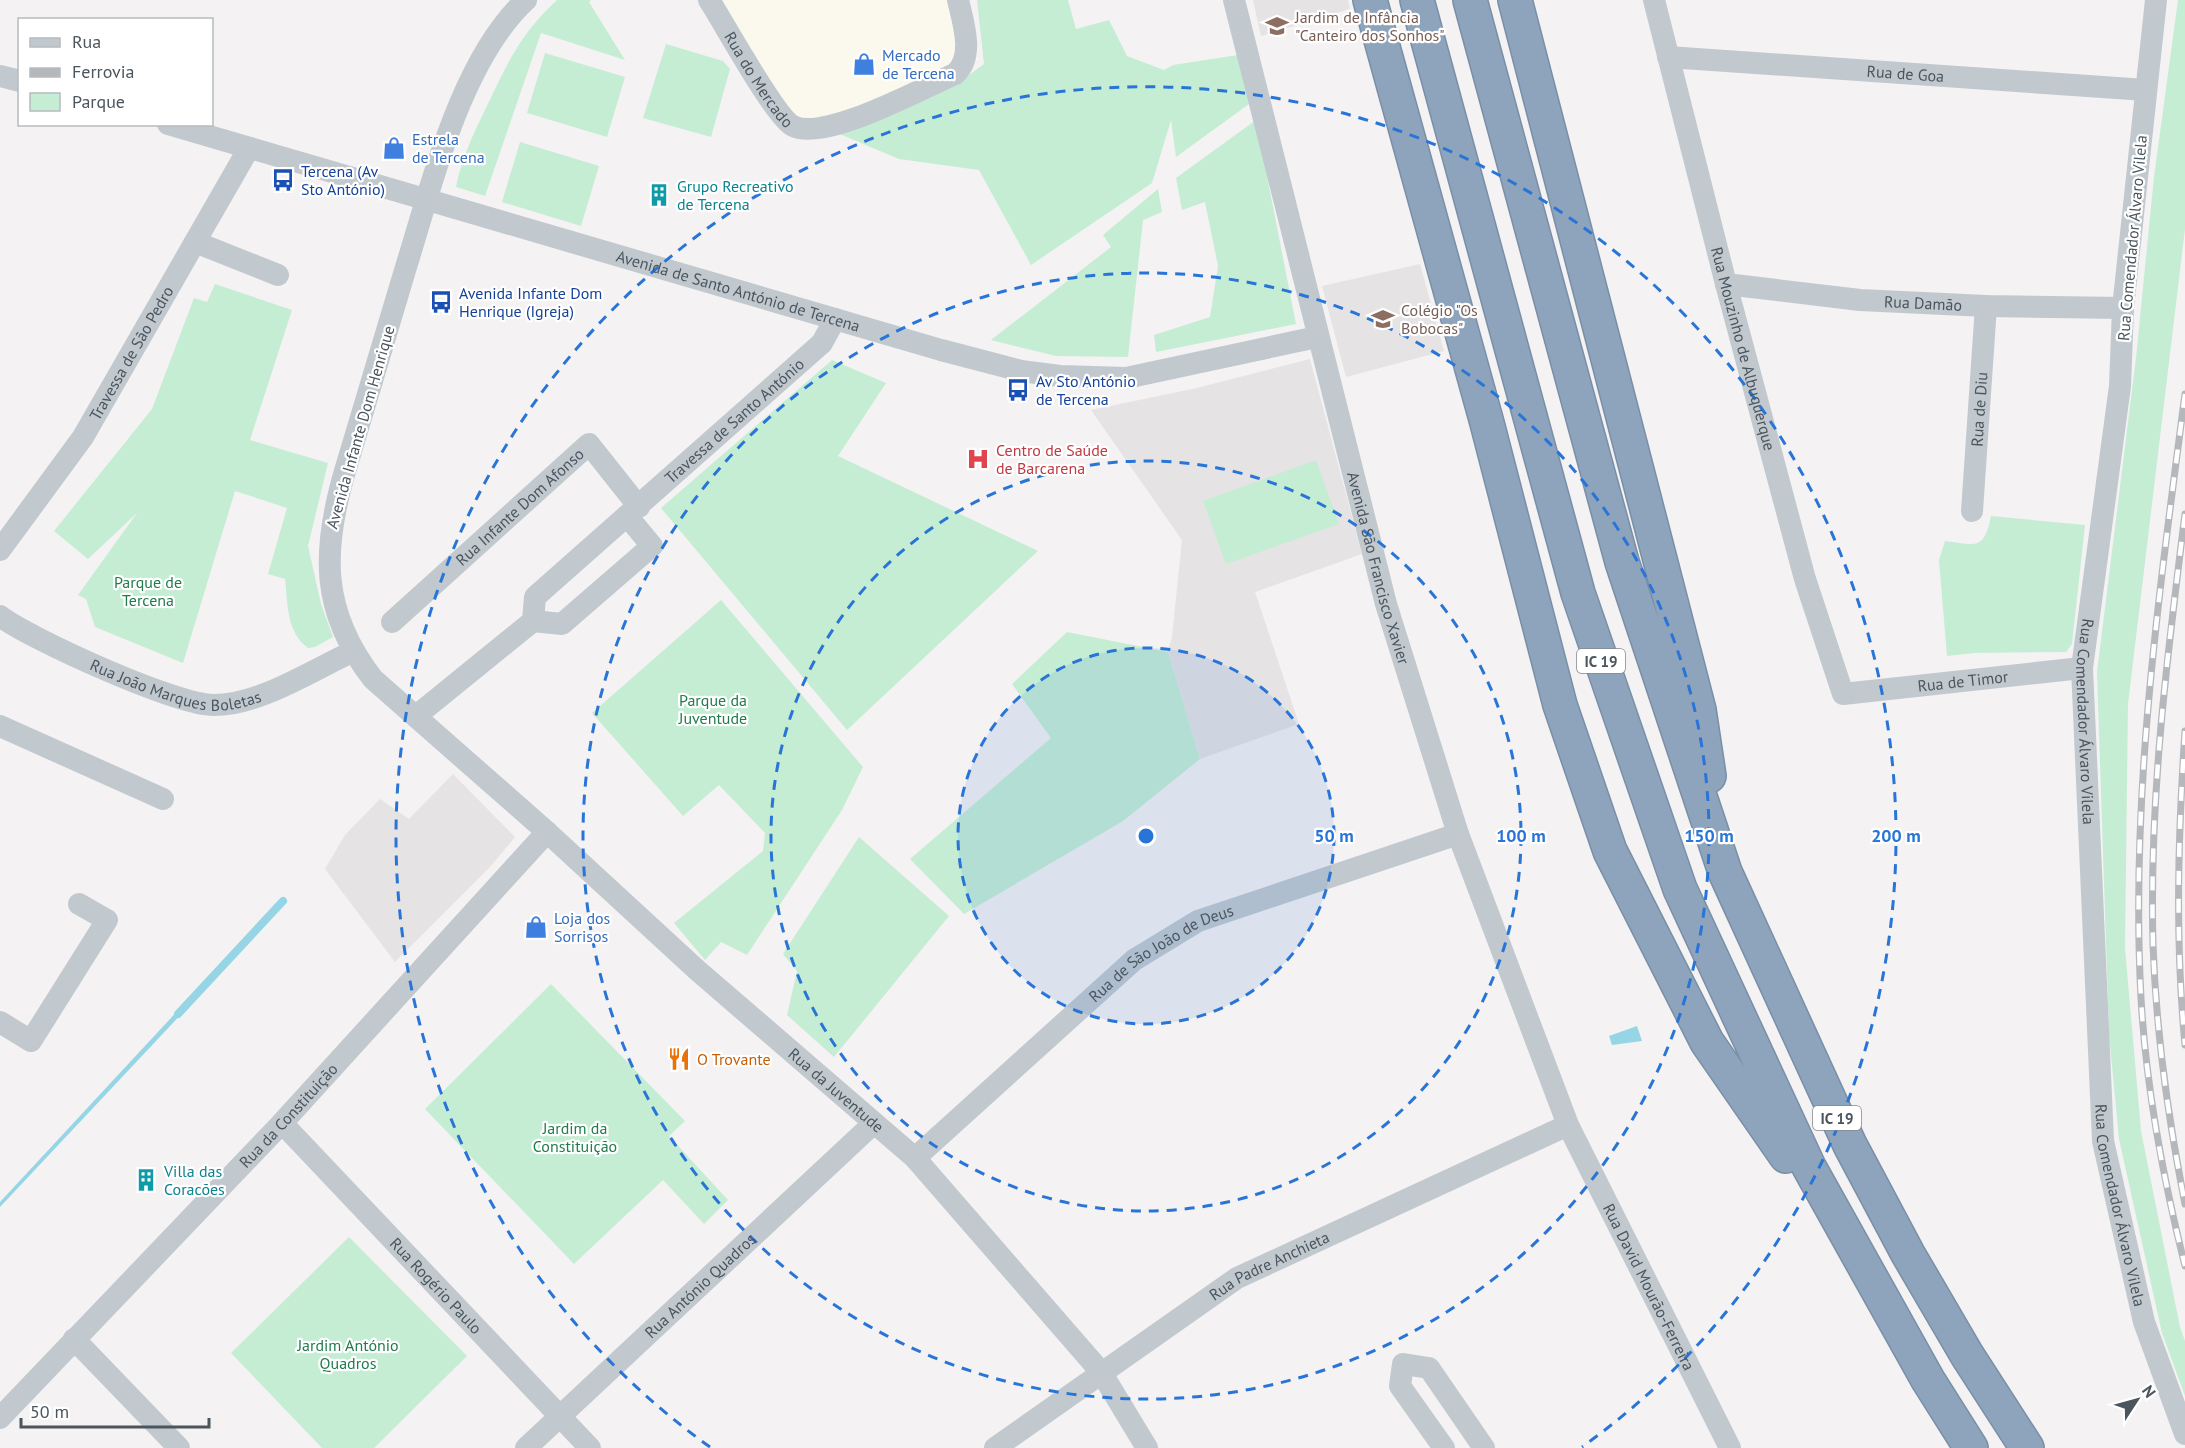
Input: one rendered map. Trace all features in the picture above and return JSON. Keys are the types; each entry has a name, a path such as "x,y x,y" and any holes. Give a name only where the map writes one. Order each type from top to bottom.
{"highway":[{"path":"1370,0 1487,423 1560,705 1610,851 1707,1042 1869,1275"},
{"path":"1515,0 1699,710 1725,872"},
{"name":"IC 19","path":"1418,8 1578,593 1680,889 1809,1167 1928,1380 1971,1448"},
{"name":"IC 19","path":"1472,10 1622,562 1725,872 1850,1145 1908,1254 1961,1345 2027,1448"}],"street":[{"name":"Avenida Infante Dom Henrique","path":"526,0 484,53 463,98 427,200 331,523 328,547 333,597 340,621 354,651 373,678 547,832"},
{"name":"Rua do Mercado","path":"710,0 775,107 791,125 807,130 825,129 845,122 955,74 963,67 966,51 958,0"},
{"name":"Avenida São Francisco Xavier","path":"1234,0 1386,604 1458,834 1568,1125"},
{"name":"Rua Mouzinho de Albuquerque","path":"1654,0 1726,284 1805,579 1843,694"},
{"name":"Rua Comendador Álvaro Vilela","path":"2156,0 2122,308 2120,386 2082,668 2103,1141 2144,1322 2185,1434"},
{"name":"Rua de Goa","path":"1668,57 2146,90"},
{"path":"0,76 18,80"},
{"name":"Avenida de Santo António de Tercena","path":"175,126 1021,371 1094,377 1146,375 1317,337"},
{"name":"Travessa de São Pedro","path":"0,550 83,437 249,148"},
{"path":"195,242 278,275"},
{"name":"Rua Damão","path":"1726,284 1860,300 1986,306 2122,308"},
{"name":"Rua de Diu","path":"1972,511 1986,306"},
{"name":"Travessa de Santo António","path":"533,621 535,597 634,512 822,343 835,319"},
{"name":"Rua Infante Dom Afonso","path":"392,622 589,444 634,512"},
{"path":"416,716 533,621 562,624 652,546 634,512"},
{"name":"Rua João Marques Boletas","path":"0,616 36,637 168,695 213,705 261,695 354,651"},
{"name":"Rua de Timor","path":"1843,694 2082,668"},
{"path":"0,726 163,799"},
{"name":"Rua da Constituição","path":"0,1418 282,1123 547,832"},
{"name":"Rua da Juventude","path":"547,832 697,970 915,1158 1101,1372 1147,1448"},
{"name":"Rua de São João de Deus","path":"915,1158 1134,960 1198,921 1458,834"},
{"path":"0,1022 31,1041 107,920 79,904"},
{"name":"Rua Rogério Paulo","path":"282,1123 590,1448"},
{"name":"Rua António Quadros","path":"526,1448 874,1123"},
{"name":"Rua Padre Anchieta","path":"995,1448 1237,1278 1568,1125"},
{"name":"Rua David Mourão-Ferreira","path":"1568,1125 1730,1448"},
{"path":"74,1340 179,1448"},
{"path":"1444,1448 1400,1386 1403,1364 1429,1368 1484,1448"}],"shaded area":[{"name":"Mercado de Tercena","path":"717,0 966,0 978,60 827,125 809,122 786,110"},
{"name":"Jardim de Infância \"Canteiro dos Sonhos\"","path":"1253,0 1348,0 1350,9 1261,36"},
{"name":"Colégio \"Os Bobocas\"","path":"1420,264 1444,351 1346,377 1322,286"},
{"path":"1310,359 1362,554 1255,592 1299,724 1200,759 1168,652 1172,637 1182,540 1091,410 1197,388"},
{"path":"453,774 515,837 489,868 395,962 325,869 345,835 380,799 409,819"}],"green space":[{"path":"557,0 591,0 589,2 625,60 541,33 485,196 456,187 472,137 508,63 533,25"},
{"path":"977,0 1068,0 1076,29 1109,20 1127,56 1164,70 1173,65 1238,55 1249,104 1176,157 1171,120 1152,183 1031,265 979,170 899,159 835,132 951,88 984,64"},
{"path":"2178,0 2185,0 2185,229 2128,704 2125,948 2141,1131 2180,1327 2185,1341 2185,1396 2162,1333 2119,1139 2109,1034 2097,672 2136,358 2154,177"},
{"path":"666,44 723,61 730,69 711,137 643,118"},
{"path":"545,53 625,77 607,137 527,113"},
{"path":"1256,120 1296,324 1156,352 1154,335 1210,317 1218,266 1205,202 1182,210 1176,178"},
{"path":"520,142 599,166 581,226 502,202"},
{"path":"1158,189 1162,212 1143,220 1128,357 1056,356 991,340 1111,247 1103,235"},
{"name":"Parque de Tercena","path":"215,284 292,310 250,440 328,463 308,546 321,604 333,637 315,647 308,648 296,634 289,616 285,579 268,574 287,508 235,491 183,663 95,627 86,599 78,595 137,513 88,559 54,531 152,409 194,298 207,302"},
{"path":"832,360 886,383 838,456 1038,551 847,730 661,508"},
{"path":"1316,460 1339,524 1226,564 1203,501"},
{"path":"1991,516 2085,525 2072,644 2066,652 1974,653 1947,656 1939,560 1945,541 1971,544 1982,540"},
{"name":"Parque da Juventude","path":"721,600 863,767 842,810 747,955 721,942 705,960 674,923 763,851 765,833 719,785 683,816 592,713"},
{"path":"1067,632 1168,652 1200,759 1123,821 964,914 910,859 1051,738 1012,684"},
{"path":"859,837 949,916 834,1057 787,1015 797,971 783,954"},
{"name":"Jardim da Constituição","path":"551,984 685,1121 669,1136 728,1200 704,1224 663,1180 574,1264 425,1109"},
{"name":"Jardim António Quadros","path":"349,1237 467,1356 374,1448 322,1448 231,1353"}],"water":[{"path":"183,1005 187,1008 0,1207 0,1202"},
{"path":"1637,1026 1642,1041 1612,1045 1609,1036"}],"waterway":[{"path":"178,1014 283,901"}],"railway":[{"path":"2185,394 2149,695 2143,771 2139,922 2143,1032 2151,1099 2185,1266"},
{"path":"2185,514 2161,729 2152,890 2153,944 2160,1042 2168,1107 2185,1204"},
{"path":"2185,731 2179,888 2180,966 2185,1045"}],"place":[{"name":"Jardim de Infância \"Canteiro dos Sonhos\"","path":"1277,26"},
{"name":"Mercado de Tercena","path":"864,64"},
{"name":"Estrela de Tercena","path":"394,148"},
{"name":"Tercena (Av Sto António)","path":"283,180"},
{"name":"Grupo Recreativo de Tercena","path":"659,195"},
{"name":"Avenida Infante Dom Henrique (Igreja)","path":"441,302"},
{"name":"Colégio \"Os Bobocas\"","path":"1383,319"},
{"name":"Av Sto António de Tercena","path":"1018,390"},
{"name":"Centro de Saúde de Barcarena","path":"978,459"},
{"name":"Loja dos Sorrisos","path":"536,927"},
{"name":"O Trovante","path":"679,1059"},
{"name":"Villa das Coracões","path":"146,1180"}]}
